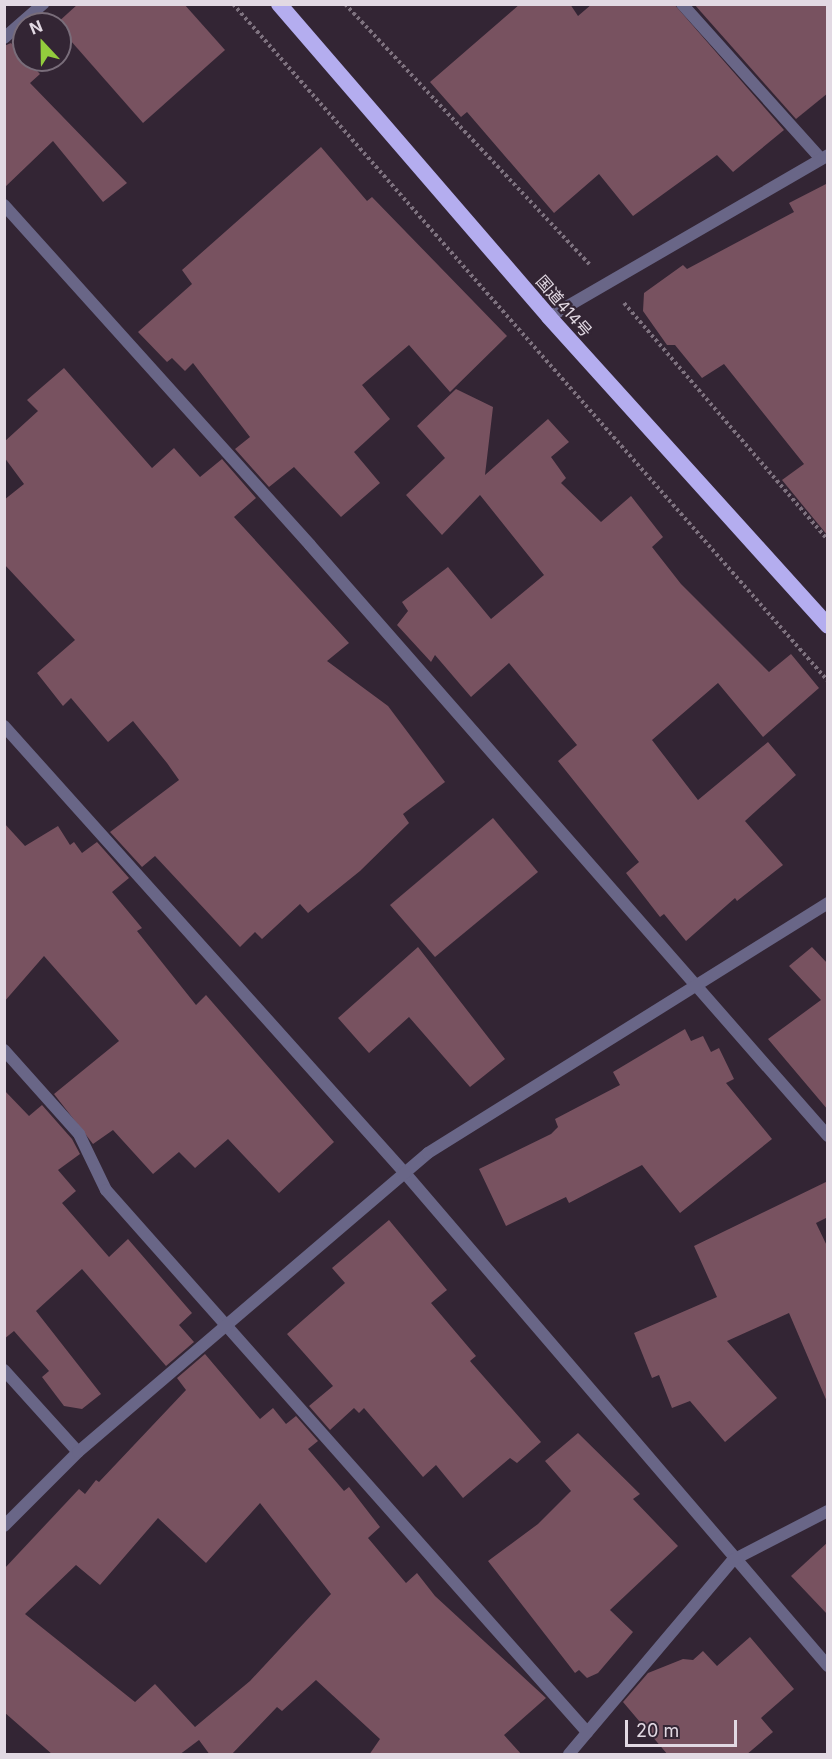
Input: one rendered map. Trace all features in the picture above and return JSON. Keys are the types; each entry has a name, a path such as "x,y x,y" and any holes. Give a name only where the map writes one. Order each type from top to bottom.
{"highway":[{"name":"国道414号","path":"279,4 549,318 828,626"}],"street":[{"path":"4,38 43,4"},
{"path":"549,318 824,157 682,4"},
{"path":"4,205 828,1136"},
{"path":"4,726 404,1172 733,1560 828,1666"},
{"path":"4,1526 78,1452 404,1172 828,903"},
{"path":"4,1050 79,1134 106,1190 587,1732"},
{"path":"4,1370 78,1452"},
{"path":"569,1755 733,1560 828,1511"}],"path":[{"path":"233,4 828,681"}],"building":[{"path":"78,4 184,4 225,50 143,123 72,42 72,12 69,12"},
{"path":"520,4 570,4 578,16 592,4 674,4 784,130 733,172 717,155 633,216 599,174 554,213 467,112 461,117 430,82"},
{"path":"694,4 828,4 828,93 796,119"},
{"path":"12,44 12,72 38,72 40,74 30,83 127,183 103,202 53,141 4,188 4,46"},
{"path":"321,147 367,201 372,197 507,336 450,392 409,345 362,385 390,419 354,452 380,483 341,517 294,467 269,487 235,449 250,437 193,363 185,371 172,358 167,362 138,332 192,284 182,270"},
{"path":"828,183 828,536 782,480 804,464 724,364 702,378 675,345 667,345 643,311 644,293 683,265 687,269 794,212 789,203"},
{"path":"64,368 152,468 174,448 200,477 222,459 256,498 234,517 349,643 327,661 388,706 445,782 403,814 409,823 360,871 308,913 300,904 262,939 255,932 240,947 155,856 142,867 110,832 179,780 167,763 133,721 108,742 71,698 63,706 37,673 75,640 4,564 4,500 24,484 4,457 4,442 38,411 27,400"},
{"path":"456,389 493,407 485,475 548,419 569,442 551,457 566,478 561,483 601,522 631,496 663,537 652,547 681,584 769,672 791,654 819,688 763,737 718,683 652,740 698,800 768,742 796,775 745,821 783,865 737,901 735,898 686,941 664,914 660,917 626,873 639,862 558,761 577,745 509,663 471,697 435,655 431,662 397,625 408,611 402,602 448,567 491,619 544,575 480,495 442,535 406,495 445,458 417,426"},
{"path":"493,818 538,872 435,957 390,905"},
{"path":"4,823 25,846 58,826 70,845 74,842 82,853 97,842 129,878 112,892 142,928 137,931 196,1005 206,995 334,1142 279,1193 228,1139 195,1168 179,1152 153,1174 113,1130 93,1144 54,1094 119,1041 44,956 4,1002"},
{"path":"418,947 505,1059 470,1087 409,1017 369,1053 338,1018"},
{"path":"812,947 828,964 828,1110 768,1039 821,1000 789,966"},
{"path":"685,1029 691,1041 703,1036 711,1052 719,1048 734,1079 726,1083 772,1139 680,1213 642,1165 569,1203 566,1197 506,1226 479,1169 551,1134 558,1127 555,1119 620,1085 613,1072"},
{"path":"4,1090 29,1116 42,1105 72,1139 80,1154 58,1170 76,1191 62,1203 109,1257 128,1239 192,1313 179,1325 194,1342 166,1366 82,1269 36,1311 101,1394 82,1409 64,1406 42,1377 49,1371 14,1331 4,1339"},
{"path":"828,1181 828,1217 816,1223 828,1248 828,1404 789,1313 727,1341 777,1398 725,1442 690,1401 672,1408 659,1375 652,1378 634,1333 717,1297 694,1246"},
{"path":"389,1220 447,1290 431,1303 476,1356 470,1361 541,1442 517,1463 510,1458 463,1498 436,1465 423,1477 364,1408 359,1413 354,1408 330,1430 309,1406 333,1386 287,1334 345,1283 332,1268"},
{"path":"205,1354 260,1419 273,1408 286,1424 296,1416 318,1441 308,1449 344,1491 349,1487 380,1527 368,1538 406,1583 417,1573 435,1596 546,1698 504,1735 522,1755 369,1755 380,1739 316,1680 282,1711 277,1707 231,1755 210,1755 199,1740 179,1755 53,1755 4,1712 4,1569 79,1489 85,1494 96,1480 99,1482 186,1390 177,1378","holes":["260,1503 331,1594 250,1681 195,1727 155,1684 135,1702 25,1614 76,1565 100,1585 158,1518 206,1563"]},
{"path":"578,1433 640,1494 633,1499 678,1546 610,1610 633,1632 598,1673 587,1678 579,1670 575,1673 488,1561 538,1524 571,1491 545,1461"},
{"path":"828,1542 828,1615 791,1576"},
{"path":"750,1637 794,1689 761,1718 773,1732 746,1755 668,1755 623,1702 648,1673 683,1659 693,1660 703,1651 717,1666"}]}
